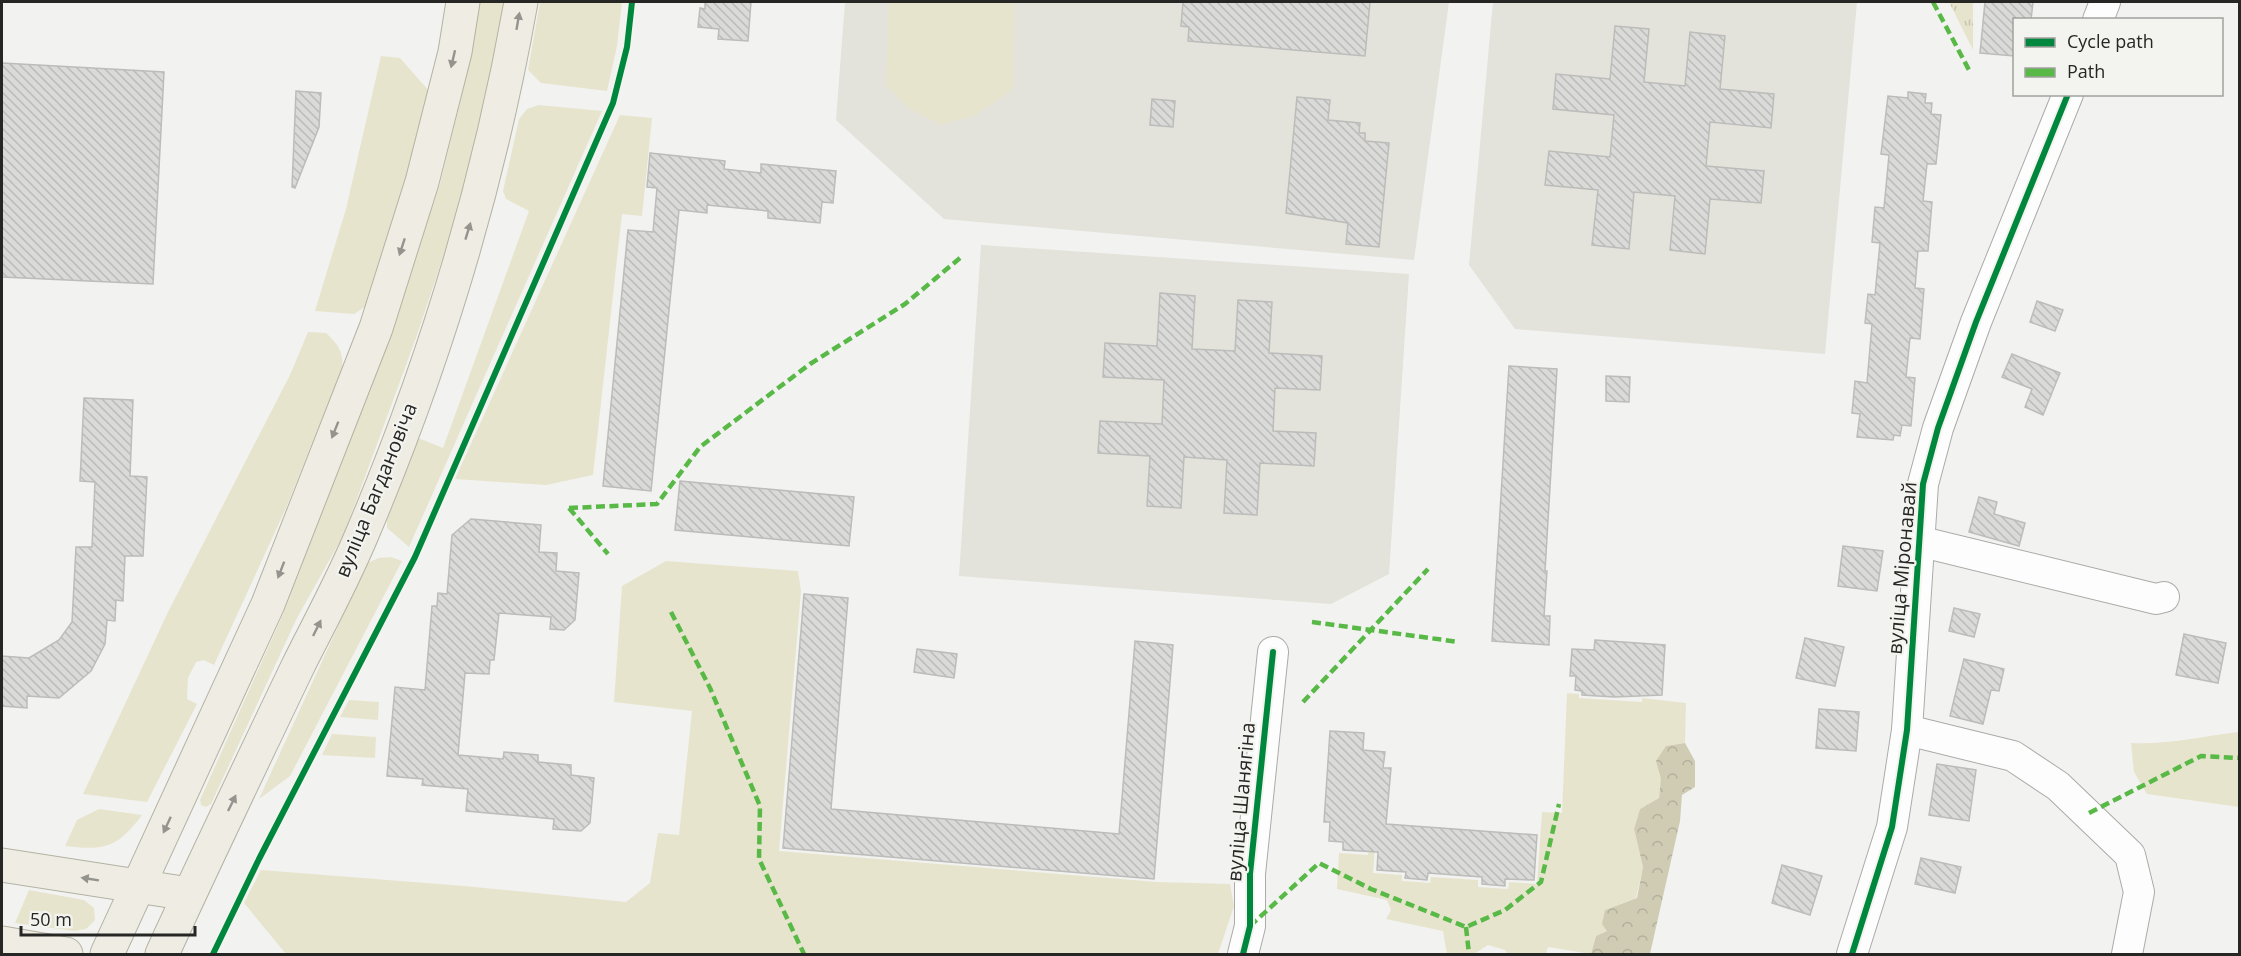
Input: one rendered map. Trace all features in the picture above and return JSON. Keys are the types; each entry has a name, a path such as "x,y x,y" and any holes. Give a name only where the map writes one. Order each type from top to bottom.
{"main road":[{"path":"107,954 268,604 376,328 422,182 455,52 463,2"},
{"name":"вуліца Багдановіча","path":"162,954 363,533 433,347 479,195 506,89 521,2"},
{"path":"2,865 189,894"},
{"path":"2,943 66,954"}],"street":[{"path":"2099,18 2105,2"},
{"name":"вуліца Міронавай","path":"1852,954 1892,827 1907,730 1923,484 1938,428 1976,322 2067,96"},
{"path":"1918,540 2156,599 2164,597"},
{"name":"вуліца Шанягіна","path":"1243,954 1250,926 1250,874 1273,651"},
{"path":"1907,730 2013,756 2058,786 2130,855 2139,892 2127,954"}],"shaded area":[{"path":"845,2 1449,2 1414,260 944,219 836,120"},
{"path":"1493,2 1857,2 1825,354 1515,329 1469,265"},
{"path":"981,245 1409,274 1389,574 1331,604 959,576"}],"green space":[{"path":"480,2 506,2 464,194 416,338 344,534 297,618 211,804 206,807 201,805 200,800 284,612 391,330 440,184 466,78"},
{"path":"540,2 622,2 617,46 607,91 541,83 528,70"},
{"path":"889,2 1015,2 1013,89 976,115 941,125 910,109 886,86"},
{"path":"1949,2 1973,2 1973,50"},
{"path":"381,56 400,58 429,91 407,173 366,306 354,314 315,311 346,209"},
{"path":"539,105 602,111 409,547 387,528 387,518 418,438 443,448 529,211 506,199 503,191 519,119 527,109"},
{"path":"620,115 652,118 642,216 622,214 593,475 546,485 455,479"},
{"path":"308,332 326,333 334,341 341,353 342,369 286,508 214,665 204,660 196,662 188,678 187,699 197,704 147,802 83,794 168,612 290,375"},
{"path":"391,557 402,561 290,776 259,799 367,563 379,558"},
{"path":"666,561 798,571 801,591 779,851 1157,882 1230,884 1234,906 1218,954 286,954 244,903 261,870 626,902 650,883 658,833 679,835 692,711 614,702 622,586"},
{"path":"1567,693 1579,694 1579,698 1642,702 1642,698 1686,703 1685,743 1666,746 1659,798 1640,809 1634,829 1643,867 1636,898 1605,910 1607,931 1596,936 1591,954 1548,947 1546,954 1508,954 1505,950 1488,945 1474,954 1447,954 1443,931 1386,919 1391,910 1387,900 1337,889 1339,853 1368,855 1369,848 1375,848 1373,873 1402,875 1402,881 1430,883 1431,877 1478,880 1478,887 1508,889 1509,882 1537,884 1542,812 1562,813"},
{"path":"349,700 379,702 378,720 340,717"},
{"path":"2239,732 2239,807 2147,794 2134,772 2131,743 2172,741"},
{"path":"332,734 376,737 375,758 322,755"},
{"path":"1685,743 1695,761 1695,787 1682,795 1680,821 1650,954 1591,954 1596,936 1607,931 1602,924 1605,910 1637,898 1643,867 1634,829 1640,809 1659,798 1661,779 1656,761 1666,746"},
{"path":"99,809 142,815 125,834 110,844 91,848 65,846 77,820"},
{"path":"29,890 84,900 94,908 95,920 86,929 74,931 15,923"}],"building":[{"path":"705,2 751,2 748,41 718,39 719,29 698,27 700,8 705,9"},
{"path":"1183,2 1370,2 1365,56 1188,41 1189,27 1181,26"},
{"path":"1985,2 2033,2 2031,18 2013,18 2013,56 1980,53"},
{"path":"1615,26 1649,29 1644,82 1685,86 1690,32 1725,36 1720,89 1774,94 1771,128 1710,122 1706,166 1764,171 1761,203 1710,199 1705,254 1670,250 1675,196 1634,192 1629,249 1592,245 1598,190 1545,185 1549,151 1610,157 1614,115 1553,109 1556,74 1610,79"},
{"path":"2,63 164,72 153,284 2,277"},
{"path":"296,91 321,93 319,127 295,188 292,187"},
{"path":"1908,92 1926,94 1925,103 1932,103 1931,114 1941,115 1936,164 1927,164 1923,201 1932,202 1928,251 1918,251 1915,288 1924,289 1920,339 1910,338 1906,377 1915,378 1911,426 1902,425 1900,436 1894,435 1893,440 1857,437 1860,414 1852,413 1855,381 1867,383 1872,324 1865,323 1868,294 1875,295 1880,243 1872,242 1875,207 1884,208 1889,155 1881,154 1888,96 1908,98"},
{"path":"1297,97 1330,100 1328,120 1360,123 1359,133 1365,133 1365,141 1389,143 1379,247 1346,244 1348,223 1286,213"},
{"path":"1152,99 1175,101 1173,127 1150,125"},
{"path":"650,153 725,161 724,169 761,173 761,164 836,171 833,203 822,202 820,223 768,218 768,211 707,205 707,213 679,210 651,491 603,486 628,230 653,232 657,188 647,187"},
{"path":"1160,293 1195,296 1192,349 1235,351 1238,300 1272,302 1269,353 1322,356 1320,390 1275,388 1273,431 1316,433 1314,466 1260,463 1257,515 1224,513 1227,460 1184,457 1181,508 1147,506 1150,456 1098,453 1100,421 1162,424 1164,380 1103,377 1105,343 1157,346"},
{"path":"2037,301 2063,310 2055,331 2030,322"},
{"path":"2012,354 2060,373 2043,415 2025,407 2032,389 2002,377"},
{"path":"1509,366 1557,369 1545,571 1547,571 1544,616 1550,616 1549,645 1492,641"},
{"path":"1606,376 1630,377 1629,402 1606,401"},
{"path":"84,398 133,400 130,476 147,477 143,556 125,556 123,601 116,600 115,621 107,620 105,644 91,671 59,698 27,696 27,708 2,706 2,656 29,658 59,640 72,622 76,547 92,547 95,482 80,481"},
{"path":"680,481 854,497 849,546 675,530"},
{"path":"1979,497 1997,502 1994,514 2025,523 2019,546 1969,532"},
{"path":"471,519 541,525 539,552 557,553 556,571 579,573 575,620 564,630 550,629 551,617 499,613 494,660 490,660 489,674 465,673 458,755 503,759 504,752 538,755 538,762 571,765 571,775 594,778 590,823 581,831 553,829 554,819 466,811 468,789 422,785 423,779 387,776 395,687 425,690 432,606 437,606 438,593 447,594 452,535"},
{"path":"1843,546 1883,551 1877,591 1838,586"},
{"path":"804,594 848,598 831,809 1119,834 1135,641 1173,645 1154,879 783,848"},
{"path":"1954,608 1980,614 1974,637 1949,631"},
{"path":"2184,634 2226,643 2218,683 2176,675"},
{"path":"1805,638 1844,647 1835,686 1796,678"},
{"path":"1595,640 1665,645 1662,695 1614,697 1582,695 1582,691 1575,690 1576,676 1570,676 1572,649 1594,650"},
{"path":"917,649 957,654 954,678 914,672"},
{"path":"1964,659 2004,669 1999,691 1991,690 1983,724 1950,716"},
{"path":"1819,709 1859,712 1856,751 1816,748"},
{"path":"1330,731 1364,733 1363,750 1385,752 1383,768 1391,768 1386,824 1537,835 1534,880 1505,879 1505,886 1482,884 1482,877 1428,873 1427,880 1405,878 1406,872 1377,870 1378,852 1343,850 1343,842 1329,841 1330,822 1324,822"},
{"path":"1937,764 1976,770 1969,821 1929,815"},
{"path":"1921,858 1961,867 1955,893 1915,884"},
{"path":"1782,865 1822,876 1810,915 1772,903"}],"marked path":[{"path":"1933,2 1969,70"},
{"path":"569,508 657,504 700,447 810,364 905,304 960,258"},
{"path":"569,508 608,554"},
{"path":"1303,702 1428,569"},
{"path":"671,612 710,688 760,806 759,859 804,954"},
{"path":"1312,622 1459,642"},
{"path":"2089,813 2201,756 2240,758"},
{"path":"1250,926 1319,863 1371,889 1466,927 1505,910 1541,882 1559,804"},
{"path":"1466,927 1469,954"}],"cycle path":[{"path":"213,954 259,859 415,557 613,103 627,47 632,2"},
{"path":"1852,954 1892,827 1907,730 1923,484 1938,428 1976,322 2067,96"},
{"path":"1243,954 1250,926 1250,874 1273,652"}]}
